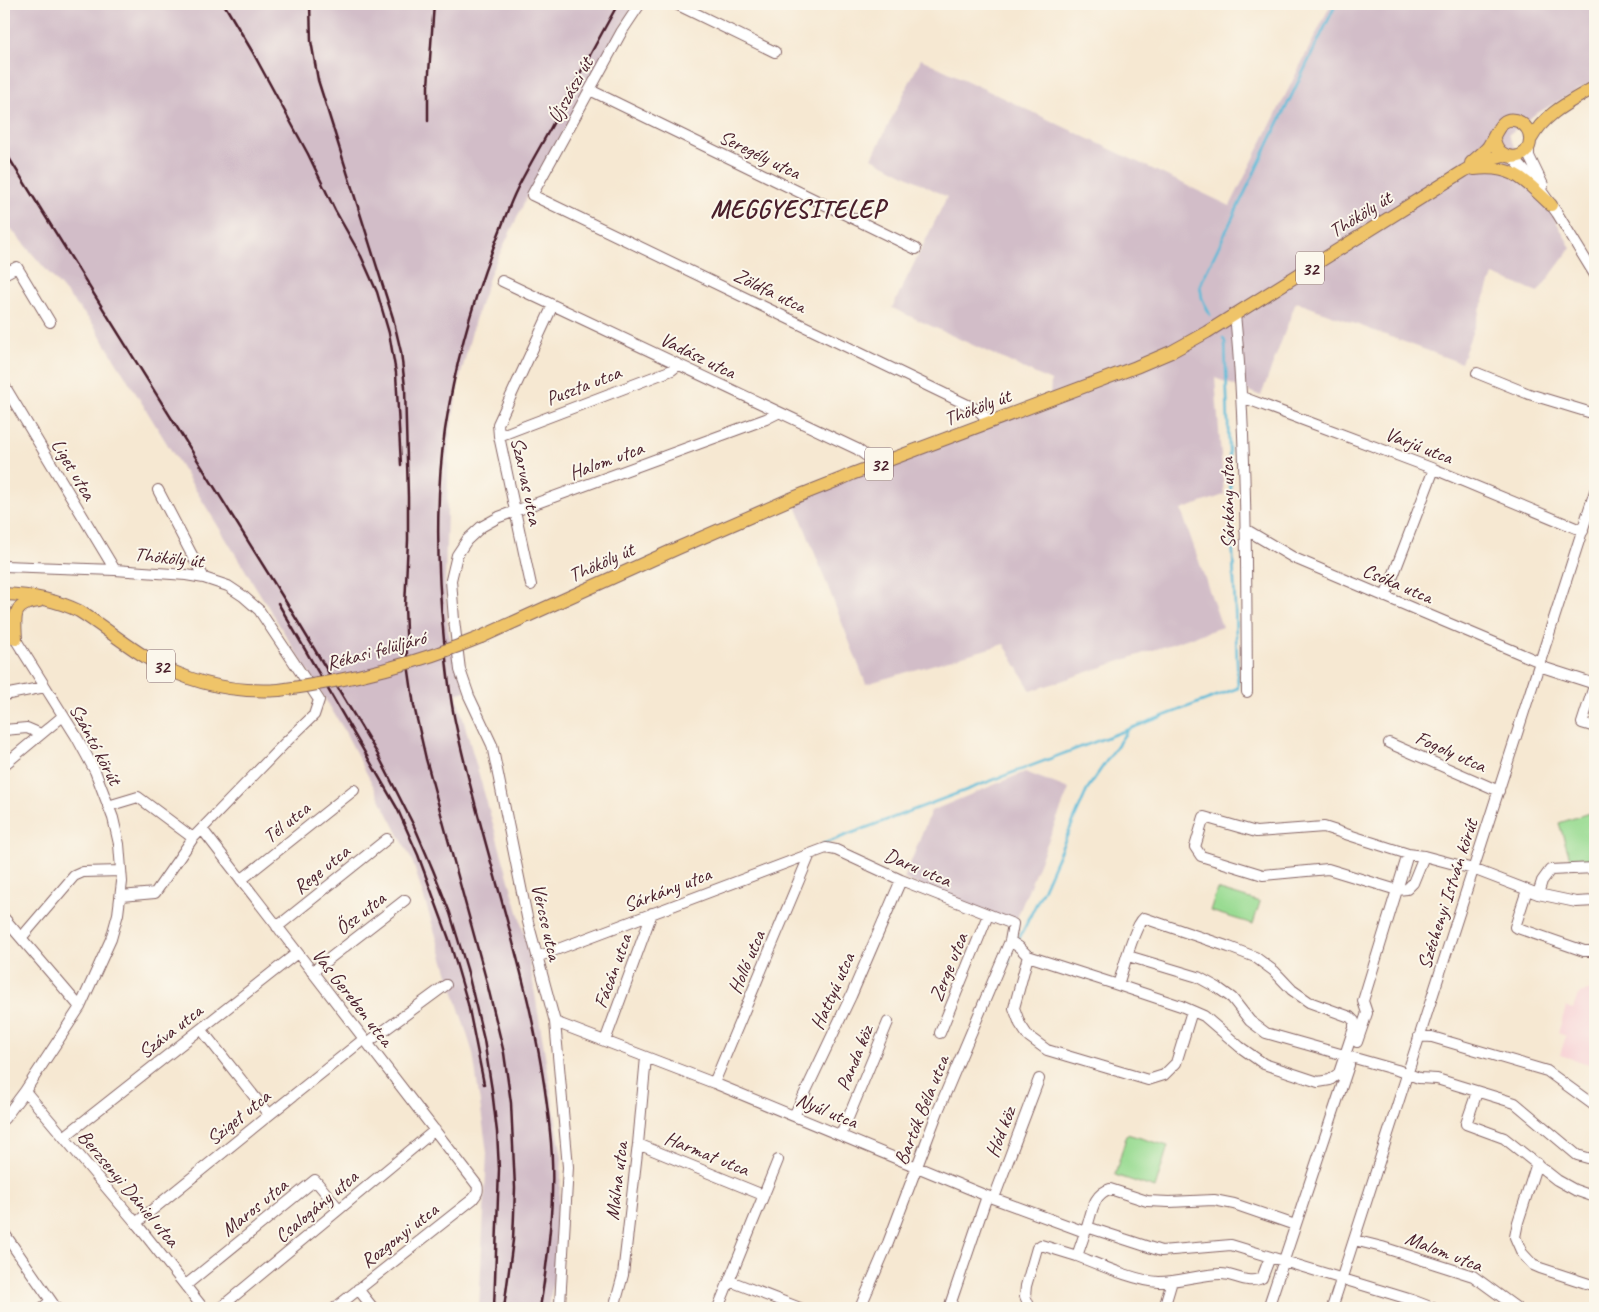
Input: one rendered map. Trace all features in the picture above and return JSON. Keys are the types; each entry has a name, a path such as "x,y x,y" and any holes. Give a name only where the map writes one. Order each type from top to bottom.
{"main road":[{"name":"32","path":"1519,122 1550,114 1595,87"},
{"name":"32","path":"1530,143 1536,130 1550,114"},
{"name":"Thököly út","path":"1464,171 1487,148 1494,138 1497,128 1505,122 1514,120 1519,122"},
{"path":"1519,122 1529,132 1530,143"},
{"path":"1494,138 1497,148 1508,156"},
{"name":"Thököly út","path":"481,637 793,498 1171,352 1481,161 1519,156 1525,152 1530,143"},
{"path":"1464,171 1489,168 1512,172 1524,180 1554,209"},
{"name":"32","path":"4,587 9,594 46,600"},
{"path":"16,639 16,612 28,602 46,600"},
{"name":"Rékasi felüljáró","path":"46,600 79,611 164,668 206,684 248,691 279,690 324,684 395,667 447,651 481,637"}],"street":[{"name":"Újszászi út","path":"532,195 622,31 640,4"},
{"path":"676,4 775,52"},
{"name":"Seregély utca","path":"590,90 916,250"},
{"path":"1530,143 1528,156 1554,209"},
{"path":"1508,156 1535,182 1595,275"},
{"name":"Zöldfa utca","path":"532,195 978,410 990,422"},
{"path":"4,274 17,267 50,322"},
{"name":"Vadász utca","path":"502,281 857,449 877,464"},
{"name":"Szarvas utca","path":"531,586 498,424 553,305"},
{"name":"Sárkány utca","path":"1235,314 1242,397 1247,692"},
{"name":"Puszta utca","path":"499,436 672,370 678,365"},
{"path":"1477,373 1530,394 1595,414"},
{"name":"Liget utca","path":"4,385 115,570"},
{"name":"Varjú utca","path":"1242,397 1434,469 1583,531"},
{"name":"Halom utca","path":"457,555 467,540 481,527 500,517 778,413"},
{"path":"1385,597 1434,469"},
{"path":"158,490 204,578"},
{"name":"Széchenyi István körút","path":"1332,1308 1595,491"},
{"name":"Csóka utca","path":"1245,529 1294,558 1539,664 1595,684"},
{"name":"Vércse utca","path":"457,555 451,580 460,670 469,696 492,745 528,922 555,1022 568,1167 560,1304 571,1308"},
{"name":"Thököly út","path":"4,566 115,570 204,578 228,586 244,596 259,610 319,700 314,714 202,829"},
{"name":"Szántó körút","path":"4,622 76,736 95,771 119,844 121,871 121,896 111,939 80,1007 26,1091 4,1119"},
{"path":"1595,684 1582,723 1595,728"},
{"path":"4,695 45,687"},
{"path":"4,764 63,716"},
{"path":"4,730 27,728 41,734"},
{"name":"Fogoly utca","path":"1389,743 1498,791"},
{"name":"Tél utca","path":"241,880 354,790"},
{"path":"108,806 138,797 193,838"},
{"path":"1424,856 1413,883 1407,888 1398,890 1328,869 1263,875 1201,856 1195,847 1204,817 1256,832 1324,827 1408,854 1424,856 1473,869 1538,894 1576,902 1595,901"},
{"path":"121,896 155,893 193,838 202,829"},
{"name":"Vas Gereben utca","path":"202,829 477,1185"},
{"name":"Rege utca","path":"277,927 387,839"},
{"name":"Daru utca","path":"810,854 826,848 836,850 900,880 1013,924"},
{"name":"Sárkány utca","path":"536,957 810,854"},
{"name":"Holló utca","path":"714,1083 810,854"},
{"path":"1010,942 1019,947 1028,956 1118,985 1204,1016 1240,1047 1264,1064 1318,1082 1330,1080 1339,1073 1348,1057 1367,1013 1363,1001 1408,854"},
{"path":"1538,894 1542,881 1550,870 1595,868"},
{"path":"22,938 74,876 83,872 121,871"},
{"name":"Hattyú utca","path":"794,1116 851,996 900,880"},
{"path":"1527,890 1515,927 1584,951 1595,951"},
{"name":"Ősz utca","path":"312,972 405,900"},
{"name":"Fácán utca","path":"604,1041 652,913"},
{"name":"Zerge utca","path":"940,1033 988,915"},
{"path":"4,918 80,1007"},
{"path":"1118,985 1134,934 1144,918 1255,957 1274,971 1292,990 1309,1002 1345,1015 1354,1021 1348,1057 1268,1308"},
{"name":"Bartók Béla utca","path":"860,1308 888,1243 938,1111 1010,942 1013,924"},
{"name":"Száva utca","path":"64,1137 297,953"},
{"path":"1028,956 1014,1008 1020,1024 1028,1036 1047,1050 1148,1080 1164,1075 1176,1062 1192,1011"},
{"path":"1128,956 1198,977 1218,988 1232,998 1250,1021 1266,1033 1419,1078 1437,1079 1515,1103 1578,1155 1595,1160"},
{"name":"Sziget utca","path":"136,1224 269,1114 365,1041 446,985"},
{"name":"Nyúl utca","path":"555,1022 714,1083 990,1197 1086,1229 1161,1251 1231,1245 1341,1279"},
{"name":"Panda köz","path":"841,1135 888,1022"},
{"path":"201,1029 269,1114"},
{"path":"1420,1036 1432,1037 1546,1071 1595,1106"},
{"name":"Málna utca","path":"614,1308 623,1275 646,1057"},
{"name":"Hód köz","path":"949,1308 990,1197 1039,1079"},
{"name":"Berzsenyi Dániel utca","path":"26,1091 203,1308"},
{"path":"1477,1092 1466,1124 1504,1138 1557,1180 1575,1190 1595,1197"},
{"name":"Csalogány utca","path":"220,1308 435,1130"},
{"name":"Harmat utca","path":"638,1144 763,1194"},
{"path":"718,1308 778,1160"},
{"path":"1537,1163 1515,1236 1522,1253 1533,1265 1595,1286"},
{"name":"Maros utca","path":"186,1285 315,1180 340,1210"},
{"name":"Rozgonyi utca","path":"334,1308 474,1199 477,1194 477,1185"},
{"path":"1077,1256 1095,1201 1099,1194 1110,1189 1147,1201 1214,1200 1234,1204 1295,1225"},
{"path":"5,1237 53,1305 42,1308"},
{"name":"Malom utca","path":"1354,1240 1416,1257 1473,1276 1516,1308"},
{"path":"1030,1308 1025,1296 1026,1286 1037,1248 1041,1245 1157,1282 1222,1274 1256,1281 1262,1278 1270,1257"},
{"path":"1341,1279 1411,1304 1433,1308"},
{"path":"730,1281 800,1308"},
{"path":"1164,1308 1172,1281"},
{"path":"358,1289 373,1308"}],"shaded area":[{"path":"4,4 634,4 527,197 491,272 475,320 459,382 449,441 445,581 448,630 466,691 456,694 526,940 562,1157 554,1279 548,1308 479,1308 487,1153 473,1053 412,860 343,728 93,324 4,221"},
{"path":"1331,4 1595,4 1595,80 1534,115 1508,135 1571,248 1538,292 1493,275 1461,363 1296,302 1261,396 1215,378 1224,495 1181,510 1222,627 1031,691 1004,644 866,684 793,498 1050,399 1051,381 892,308 947,197 872,158 921,59 1230,206"},
{"path":"1025,772 1069,789 1015,923 904,879 931,811"},
{"path":"1595,988 1595,1066 1560,1055 1566,1036 1558,1033 1566,1007 1573,1009 1578,995"}],"green space":[{"path":"1595,811 1595,859 1572,865 1559,823"},
{"path":"1217,889 1260,902 1253,924 1210,911"},
{"path":"1127,1134 1168,1146 1155,1188 1115,1175"}],"waterway":[{"path":"1210,315 1202,298 1200,285 1336,4"},
{"path":"823,844 1238,688 1225,342 1223,338"},
{"path":"1017,943 1043,890 1088,788 1127,731"},
{"path":"982,1024 1010,959"}],"railway":[{"path":"224,4 308,154 335,210 361,256 377,292 389,333 396,373 401,465"},
{"path":"310,4 311,41 318,80 393,318 401,352 405,387 408,497 405,606 407,657 414,706 426,759 486,979 504,1053 511,1103 515,1188 513,1240 504,1308"},
{"path":"428,121 428,86 434,4"},
{"path":"540,1308 551,1220 552,1153 550,1132 534,1028 522,976 480,824 451,701 440,588 438,509 445,430 454,380 466,330 490,257 517,189 618,4"},
{"path":"4,150 286,602 377,753 416,830 433,870 450,913 467,969 484,1040 492,1090 499,1169 494,1308"},
{"path":"278,603 397,808 418,855 449,939 468,1004 484,1084"}],"district":[{"name":"MEGGYESITELEP","path":"798,208"}]}
